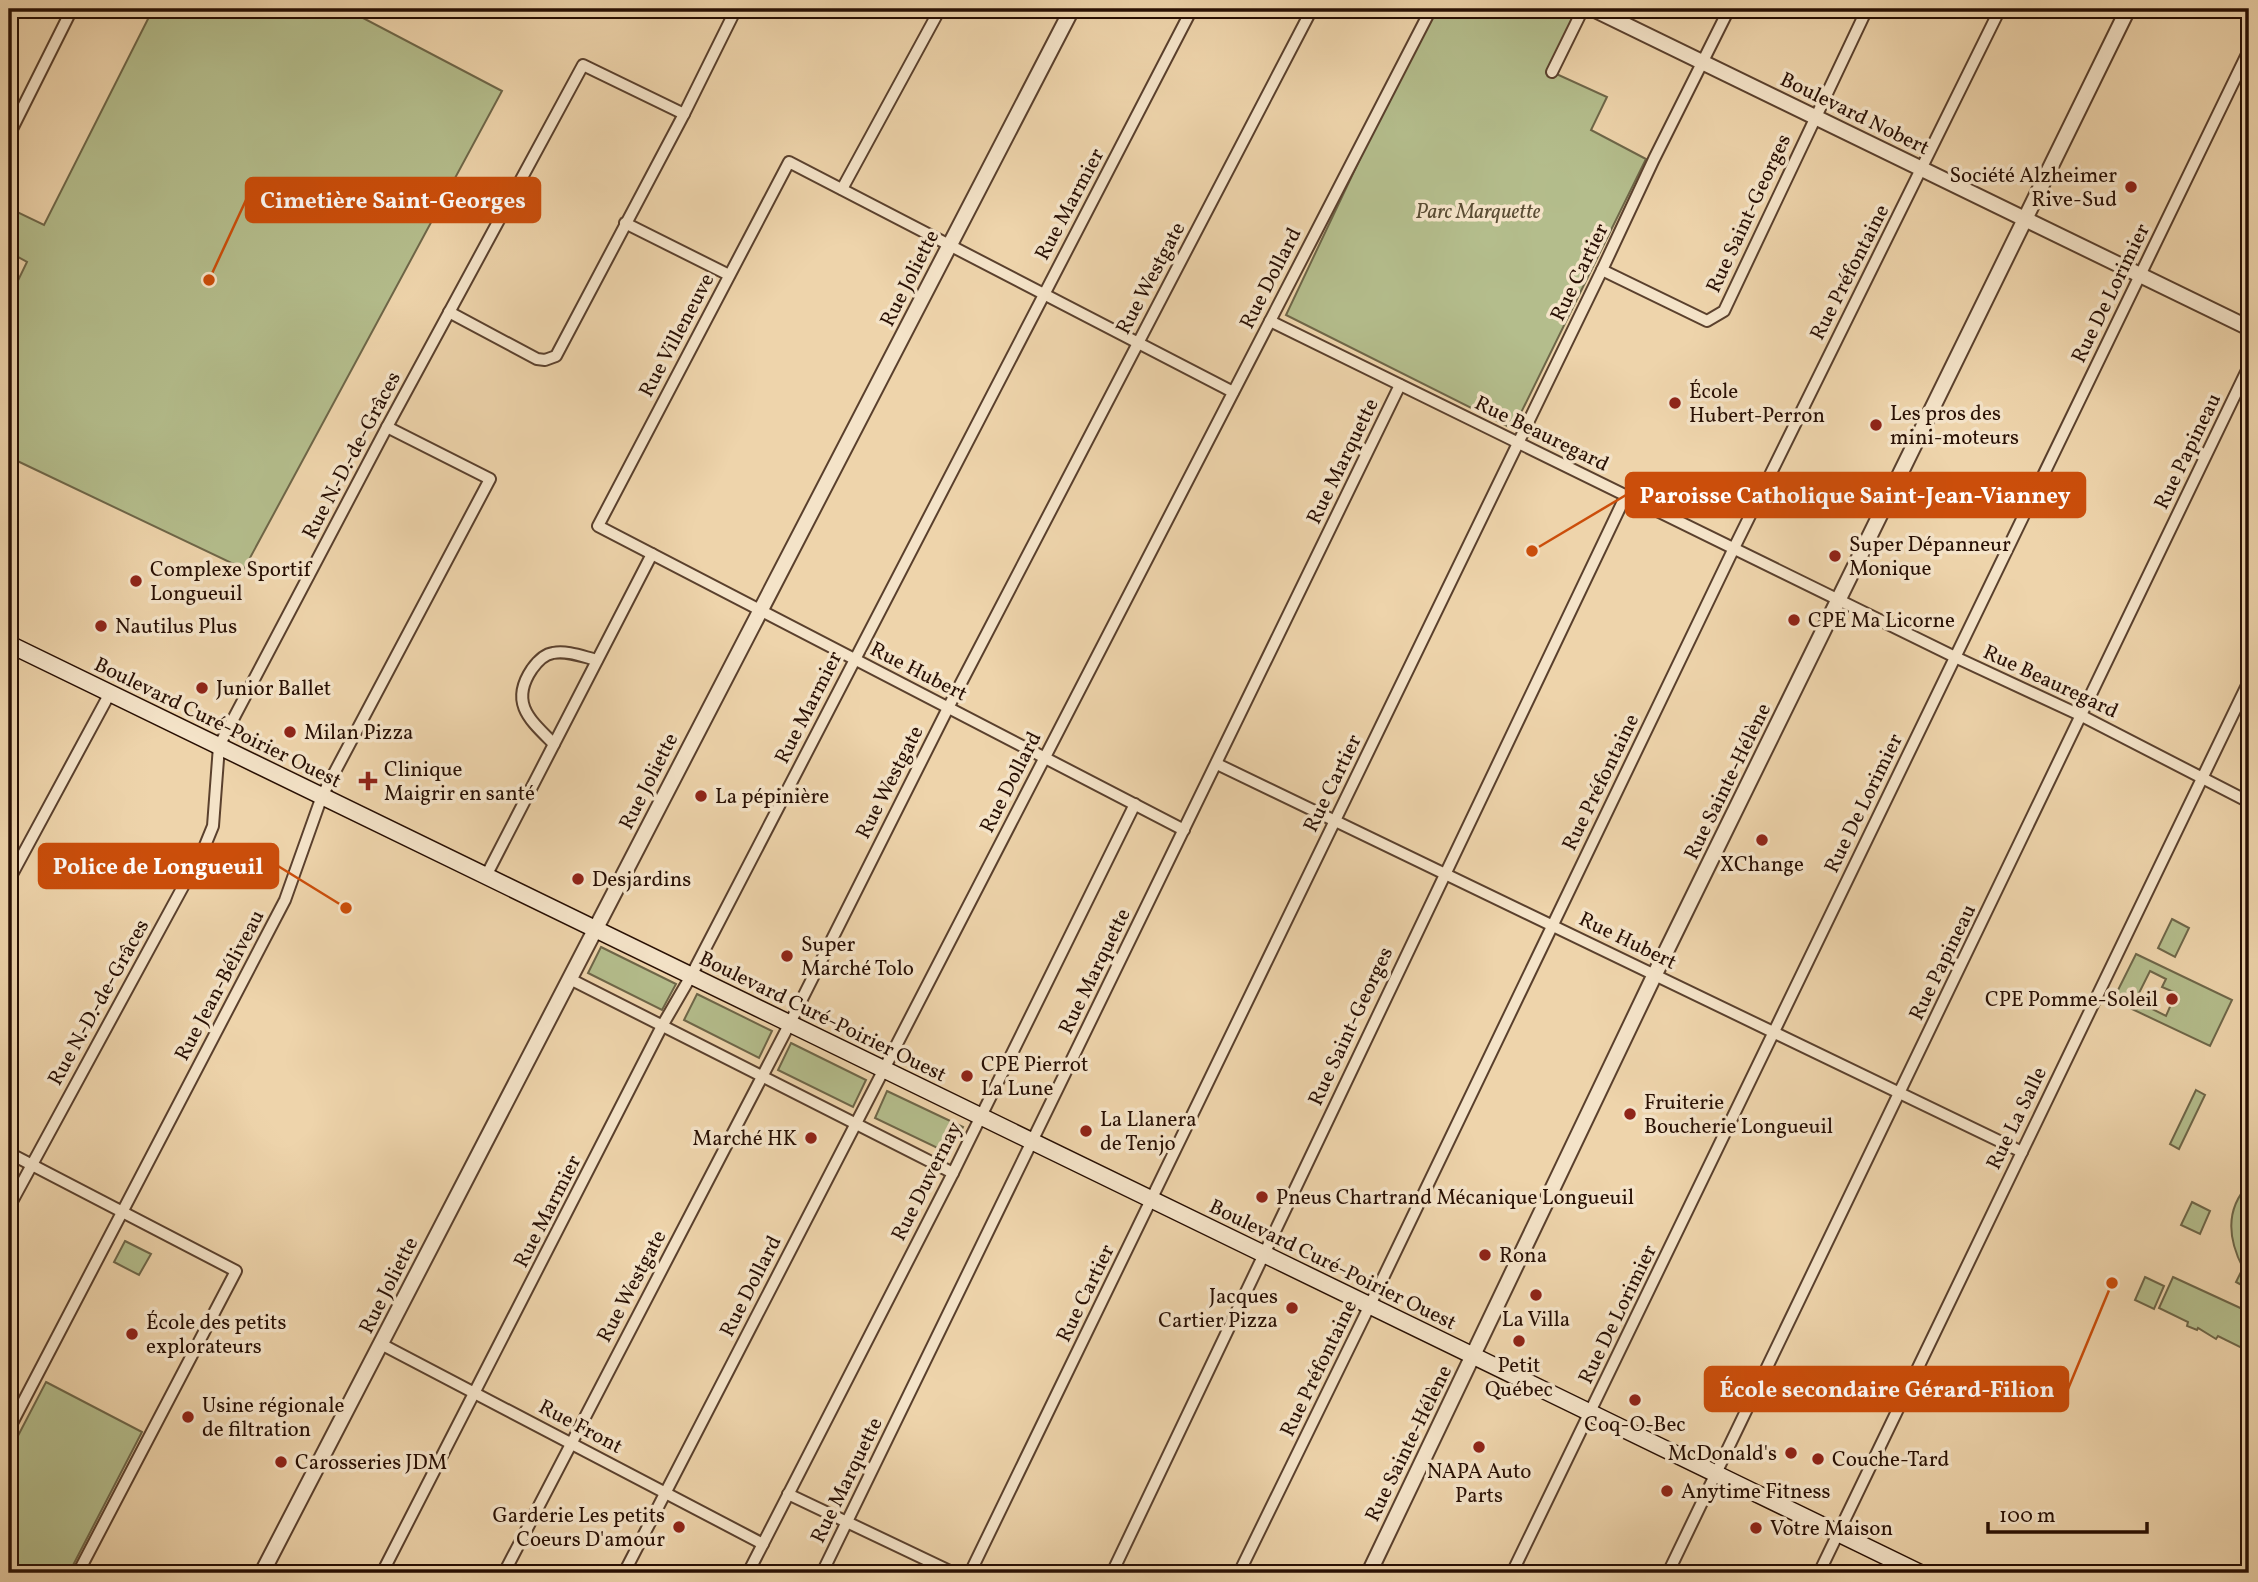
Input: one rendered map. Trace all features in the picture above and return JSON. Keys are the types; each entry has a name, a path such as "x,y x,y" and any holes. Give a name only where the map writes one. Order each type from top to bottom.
{"main road":[{"name":"Boulevard Curé-Poirier Ouest","path":"9,644 1592,1412 1838,1533 1894,1567 1920,1573"}],"street":[{"path":"9,135 72,9"},
{"path":"449,312 537,359 545,360 556,356 684,114 736,9"},
{"path":"940,9 842,190 1233,392"},
{"name":"Rue Joliette","path":"262,1573 1072,9"},
{"name":"Rue Marmier","path":"382,1573 662,1026 691,976 1192,9"},
{"name":"Rue Westgate","path":"504,1573 790,1023 948,708 1312,9"},
{"name":"Rue Dollard","path":"624,1573 1431,9"},
{"path":"1552,72 1583,9"},
{"name":"Boulevard Nobert","path":"1593,9 2249,328"},
{"name":"Rue Cartier","path":"970,1573 1729,9"},
{"name":"Rue Saint-Georges","path":"1602,270 1707,321 1724,311 1867,9"},
{"name":"Rue Préfontaine","path":"1239,1573 1734,548 2000,9"},
{"name":"Rue Sainte-Hélène","path":"1369,1573 1656,974 2128,9"},
{"name":"Rue De Lorimier","path":"1512,1573 2249,50"},
{"name":"Rue N.-D.-de-Grâces","path":"9,1207 204,848 213,826 219,746 387,427 583,65 684,114"},
{"name":"Rue Villeneuve","path":"598,526 789,162 842,190"},
{"path":"625,223 729,275"},
{"name":"Rue Beauregard","path":"1270,321 1955,657 2082,716 2249,802"},
{"name":"Rue Papineau","path":"1668,1573 2249,366"},
{"name":"Rue Marquette","path":"822,1573 1400,385"},
{"name":"Rue Jean-Béliveau","path":"9,1429 285,900 322,796 490,479 387,427"},
{"name":"Rue Saint-Georges","path":"1112,1573 1626,495"},
{"name":"Rue Hubert","path":"598,526 1184,830"},
{"path":"486,876 652,554"},
{"path":"554,744 530,720 523,706 521,690 528,675 537,662 551,653 564,652 597,660"},
{"name":"Rue La Salle","path":"1819,1573 2249,681"},
{"path":"9,880 110,693"},
{"name":"Rue Hubert","path":"1217,764 2022,1152"},
{"name":"Rue Duvernay","path":"748,1573 953,1173 1135,804"},
{"path":"570,979 953,1173"},
{"path":"9,1153 236,1271 78,1573"},
{"name":"Rue Front","path":"381,1344 763,1544"},
{"path":"788,1494 954,1573"}],"green space":[{"path":"153,9 346,9 502,91 244,569 9,457 9,299 27,262 9,252 9,208 44,225"},
{"name":"Parc Marquette","path":"1431,9 1583,9 1552,72 1607,97 1591,130 1646,159 1513,429 1286,315"},
{"path":"2172,919 2189,928 2175,957 2158,948"},
{"path":"601,947 676,984 662,1010 588,973"},
{"name":"CPE Pomme-Soleil","path":"2136,954 2232,1000 2210,1046 2113,1000","holes":["2150,971 2166,979 2162,987 2176,993 2166,1016 2150,1008 2151,1000 2146,1005 2142,1003 2144,998 2138,995"]},
{"path":"697,994 772,1031 759,1058 684,1020"},
{"path":"791,1043 866,1080 853,1107 778,1070"},
{"path":"2196,1090 2205,1095 2179,1149 2170,1144"},
{"path":"887,1091 963,1127 950,1154 875,1118"},
{"path":"2249,1184 2249,1289 2236,1282 2243,1268 2234,1246 2231,1224 2236,1204"},
{"path":"2192,1202 2210,1211 2200,1234 2181,1225"},
{"path":"125,1241 151,1254 139,1275 114,1262"},
{"path":"2145,1277 2164,1286 2154,1309 2135,1300"},
{"path":"2173,1277 2249,1312 2248,1351 2218,1336 2216,1339 2198,1328 2197,1330 2187,1326 2188,1322 2159,1308"},
{"path":"46,1382 142,1432 69,1573 9,1573 9,1453"}],"place":[{"name":"Société Alzheimer Rive-Sud","path":"2131,187"},
{"name":"Cimetière Saint-Georges","path":"209,280"},
{"name":"École Hubert-Perron","path":"1675,403"},
{"name":"Les pros des mini-moteurs","path":"1876,425"},
{"name":"Paroisse Catholique Saint-Jean-Vianney","path":"1532,551"},
{"name":"Super Dépanneur Monique","path":"1835,556"},
{"name":"Complexe Sportif Longueuil","path":"136,581"},
{"name":"CPE Ma Licorne","path":"1794,620"},
{"name":"Nautilus Plus","path":"101,626"},
{"name":"Junior Ballet","path":"202,688"},
{"name":"Milan Pizza","path":"290,732"},
{"name":"Clinique Maigrir en santé","path":"368,781"},
{"name":"La pépinière","path":"701,796"},
{"name":"XChange","path":"1762,840"},
{"name":"Desjardins","path":"578,879"},
{"name":"Police de Longueuil","path":"346,908"},
{"name":"Super Marché Tolo","path":"787,956"},
{"name":"CPE Pomme-Soleil","path":"2172,999"},
{"name":"CPE Pierrot La Lune","path":"967,1076"},
{"name":"Fruiterie Boucherie Longueuil","path":"1630,1114"},
{"name":"La Llanera de Tenjo","path":"1086,1131"},
{"name":"Marché HK","path":"811,1138"},
{"name":"Pneus Chartrand Mécanique Longueuil","path":"1262,1197"},
{"name":"Rona","path":"1485,1255"},
{"name":"École secondaire Gérard-Filion","path":"2112,1283"},
{"name":"La Villa","path":"1536,1295"},
{"name":"Jacques Cartier Pizza","path":"1292,1308"},
{"name":"École des petits explorateurs","path":"132,1334"},
{"name":"Petit Québec","path":"1519,1341"},
{"name":"Coq-O-Bec","path":"1635,1400"},
{"name":"Usine régionale de filtration","path":"188,1417"},
{"name":"NAPA Auto Parts","path":"1479,1447"},
{"name":"McDonald's","path":"1791,1453"},
{"name":"Couche-Tard","path":"1818,1459"},
{"name":"Carosseries JDM","path":"281,1462"},
{"name":"Anytime Fitness","path":"1667,1491"},
{"name":"Garderie Les petits Coeurs D'amour","path":"679,1527"},
{"name":"Votre Maison","path":"1756,1528"}]}
